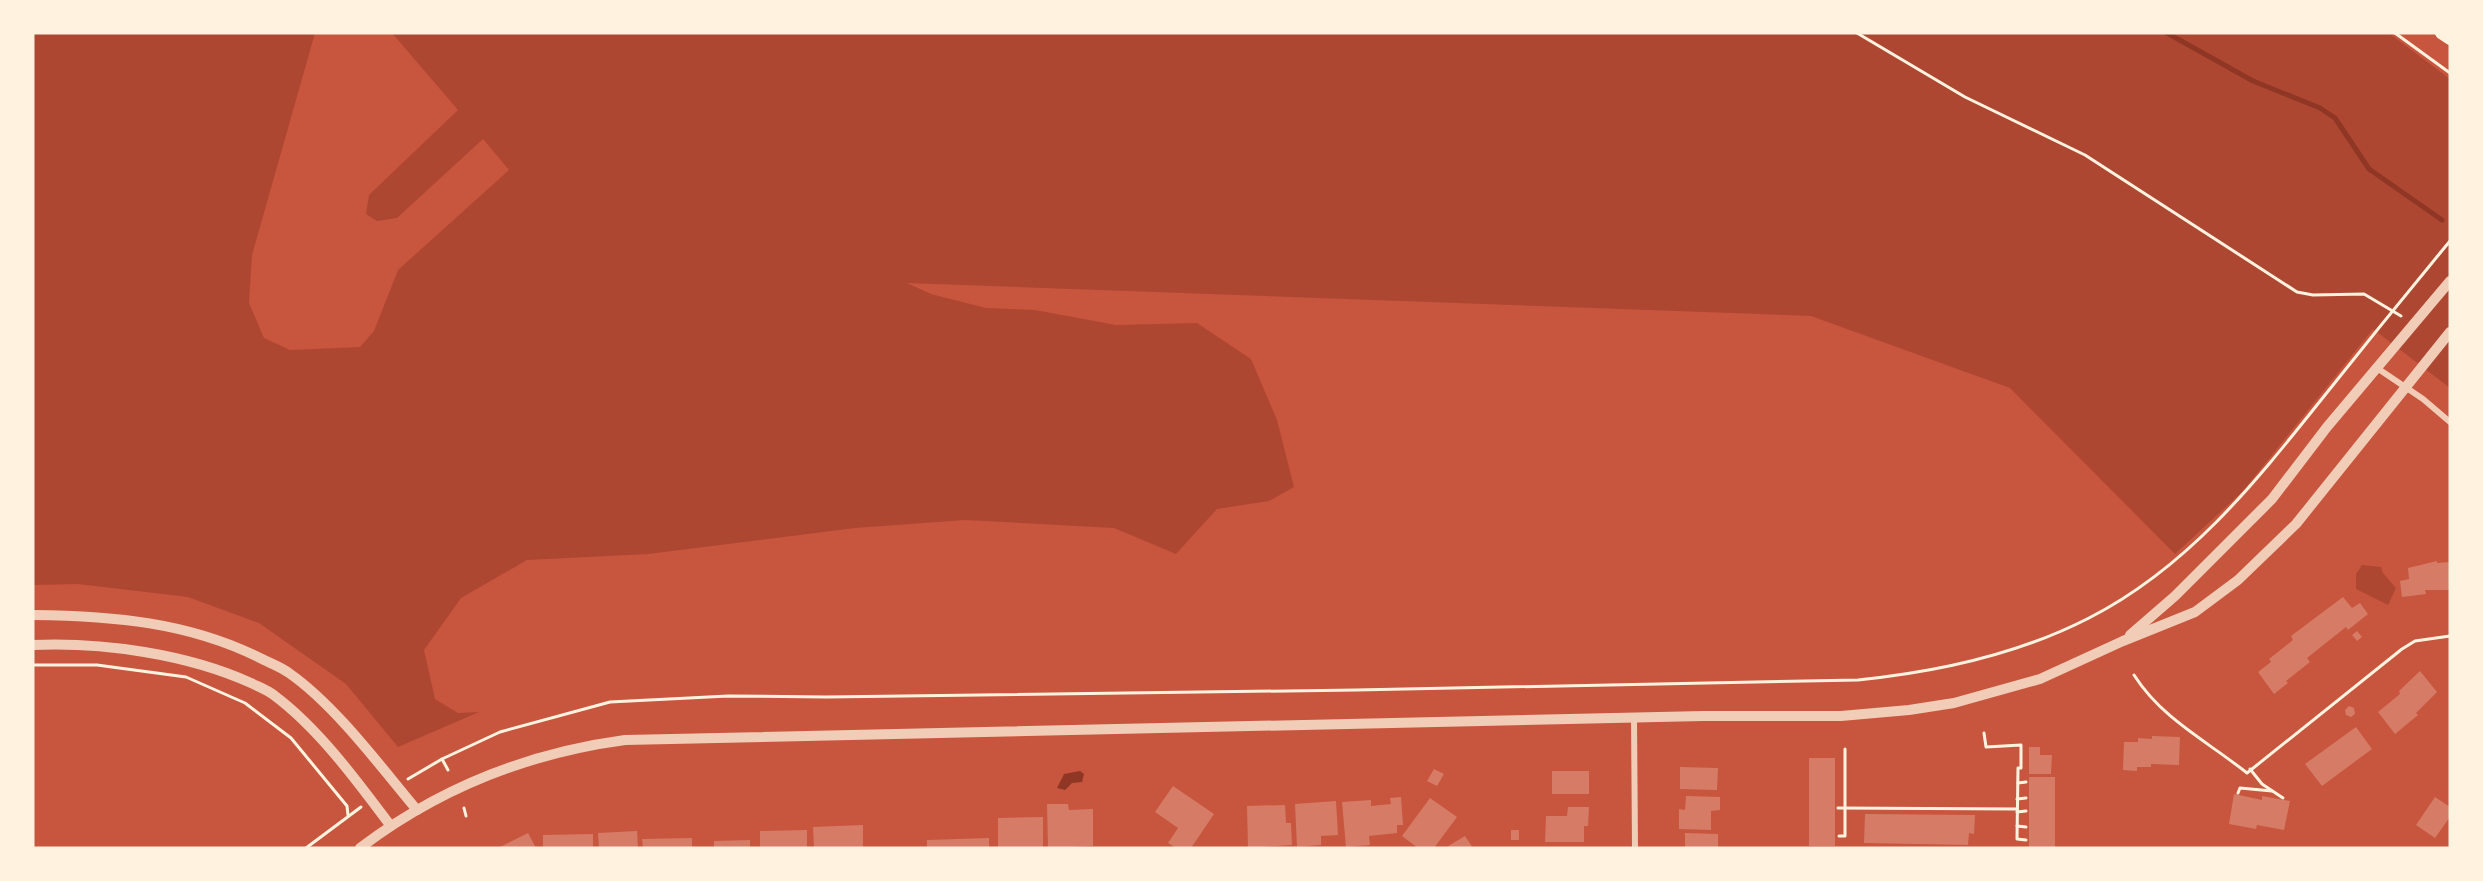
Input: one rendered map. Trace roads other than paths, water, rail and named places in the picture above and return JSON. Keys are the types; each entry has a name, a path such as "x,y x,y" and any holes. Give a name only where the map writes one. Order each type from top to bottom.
{"main road":[{"path":"2441,33 2450,39"}],"street":[{"path":"2123,641 2175,596 2271,499 2450,281"},
{"path":"360,848 390,825 417,810 456,790 528,759 578,746 625,740 1634,718 1841,716 1909,710 1954,703 2040,679 2123,641 2196,612 2238,580 2296,524 2450,332"},
{"path":"2377,368 2406,387 2450,422"},
{"path":"33,615 79,615 144,622 197,632 248,652 288,672 321,699 417,810"},
{"path":"33,645 75,644 190,660 237,677 273,694 303,719 363,789 390,825"},
{"path":"1634,718 1635,848"}],"waterway":[{"path":"2167,33 2253,81 2320,108 2335,118 2369,169 2442,220"}]}
